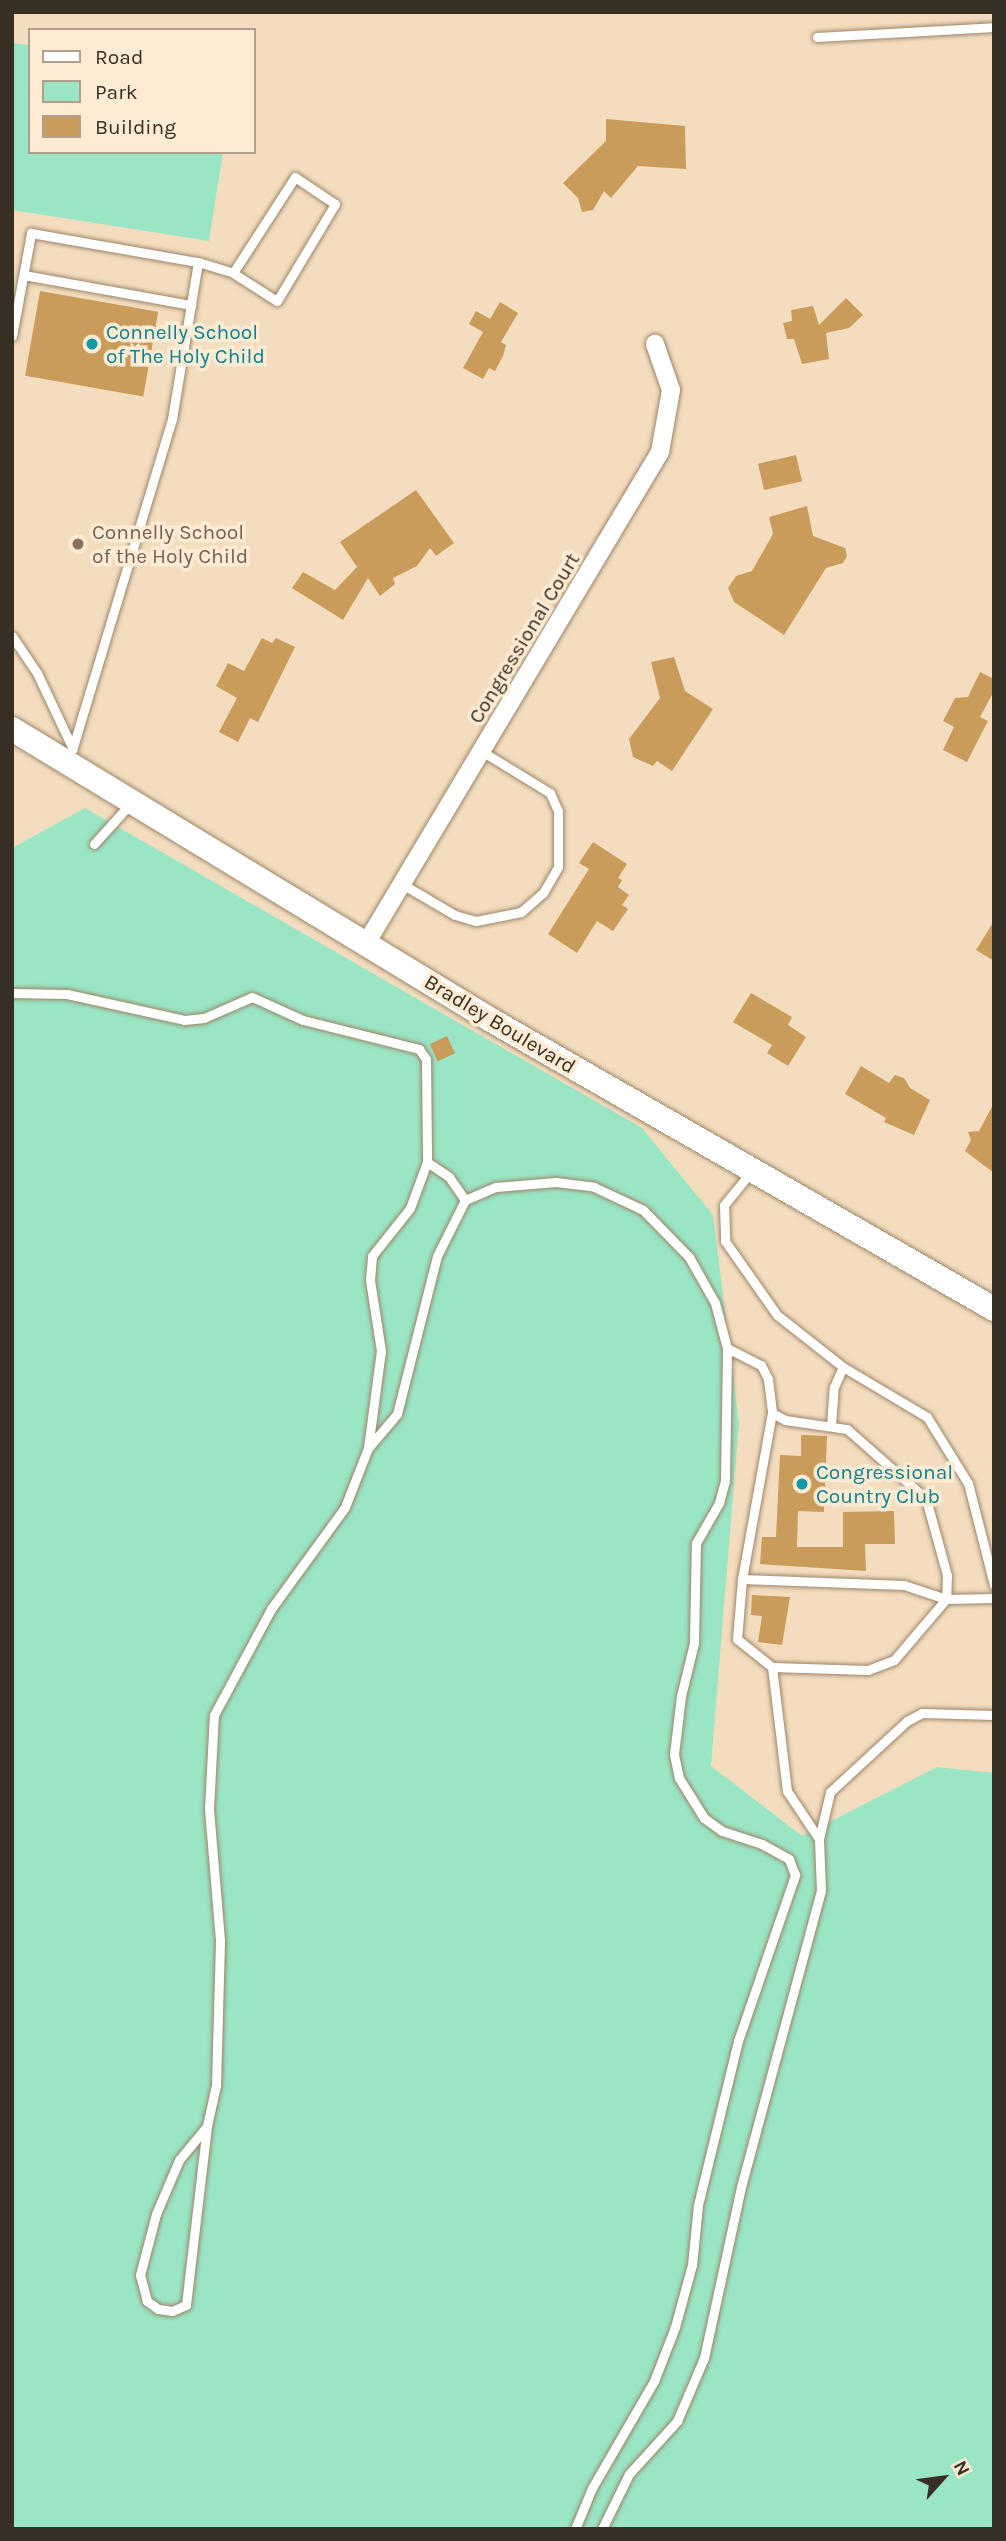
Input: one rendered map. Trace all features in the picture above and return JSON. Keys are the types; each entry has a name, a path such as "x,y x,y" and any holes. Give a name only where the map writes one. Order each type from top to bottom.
{"main road":[{"name":"Bradley Boulevard","path":"12,729 72,756 133,800 367,942 752,1172 994,1309"}],"street":[{"name":"Congressional Court","path":"367,942 660,452 671,390 655,344"}],"lane":[{"path":"817,37 994,27"},
{"path":"12,336 31,233 198,262 233,273 277,301 335,204 295,177 233,273"},
{"path":"72,756 172,419 198,262"},
{"path":"24,275 191,305"},
{"path":"12,636 37,673 72,756"},
{"path":"402,884 455,915 476,921 521,912 543,892 558,867 558,811 550,793 483,752"},
{"path":"94,844 133,800"},
{"path":"12,993 67,994 184,1020 204,1018 241,1000 263,998 303,1020 419,1049 426,1059 427,1162 410,1208 372,1256 370,1280 381,1352 368,1448 345,1507 271,1609 215,1716 209,1809 220,1980 216,2085 207,2126 186,2305 172,2311 158,2309 147,2301 139,2275 156,2214 179,2160 207,2126"},
{"path":"427,1162 449,1177 465,1200"},
{"path":"752,1172 738,1182 724,1205 725,1241 777,1315 843,1367 927,1417 953,1452 968,1483 994,1585"},
{"path":"368,1448 397,1414 437,1256 465,1200 496,1186 530,1181 594,1186 630,1202 663,1226 689,1257 715,1303 727,1348 725,1480 719,1503 696,1543 694,1643 681,1696 674,1754 679,1777 704,1818 722,1831 762,1844 789,1859 795,1875 738,2041 698,2205 692,2265 674,2328 654,2381 592,2488 575,2529"},
{"path":"727,1348 761,1365 768,1379 772,1413 742,1579 737,1639 772,1667 877,1667 894,1660 946,1599 947,1575 926,1499 847,1429 772,1413"},
{"path":"831,1426 834,1387 843,1367"},
{"path":"742,1579 904,1585 946,1599 994,1598"},
{"path":"772,1667 787,1791 819,1839"},
{"path":"602,2529 628,2474 677,2421 704,2358 741,2187 821,1891 819,1839 830,1792 906,1721 922,1713 946,1711 994,1715"}],"green space":[{"path":"12,43 28,45 28,154 223,154 209,241 12,210"},
{"path":"85,808 642,1128 713,1215 739,1423 711,1766 802,1836 937,1767 994,1773 994,2529 12,2529 12,848"}],"building":[{"path":"606,119 685,126 686,169 638,166 611,198 604,191 593,210 582,212 578,198 563,183 606,141"},
{"name":"Connelly School of The Holy Child","path":"40,291 158,312 143,397 25,376"},
{"path":"846,298 863,315 849,328 826,333 829,359 802,364 794,339 787,339 783,323 792,321 791,310 813,306 819,325"},
{"path":"500,302 518,313 501,342 506,345 503,356 495,371 489,368 483,379 463,368 483,332 469,324 476,311 490,319"},
{"path":"796,455 802,481 764,490 758,464"},
{"path":"416,490 454,543 436,556 430,548 417,566 393,578 395,584 380,596 368,578 343,620 292,588 303,572 335,590 357,567 340,542"},
{"path":"807,506 813,536 845,548 847,556 843,563 826,568 784,635 734,602 728,588 736,576 752,571 773,534 769,517"},
{"path":"262,638 272,643 276,638 295,647 258,722 250,718 238,742 219,732 237,698 216,686 228,663 244,671"},
{"path":"674,657 685,691 713,709 672,771 657,761 653,766 633,757 629,739 660,698 651,662"},
{"path":"980,672 994,679 994,691 980,717 988,721 967,762 943,750 954,727 943,721 955,698 968,697"},
{"path":"593,842 627,864 618,878 622,880 618,887 629,895 622,905 628,909 613,931 597,921 577,953 548,934 589,869 579,863"},
{"path":"994,921 994,961 976,950"},
{"path":"751,993 792,1017 788,1025 806,1037 788,1066 767,1053 772,1045 733,1022"},
{"path":"447,1036 455,1053 438,1061 430,1044"},
{"path":"861,1066 889,1083 895,1075 904,1078 910,1088 930,1100 914,1135 884,1122 886,1118 845,1094"},
{"path":"994,1103 994,1173 965,1151 971,1140 968,1132 979,1131"},
{"path":"801,1435 827,1436 824,1512 798,1511 797,1547 843,1547 843,1512 894,1511 895,1544 865,1544 866,1571 760,1564 762,1537 776,1537 780,1455 801,1456"},
{"path":"752,1595 790,1597 782,1645 758,1642 762,1616 751,1615"}],"place":[{"name":"Connelly School of The Holy Child","path":"92,344"},
{"name":"Connelly School of the Holy Child","path":"78,544"},
{"name":"Congressional Country Club","path":"802,1484"}]}
